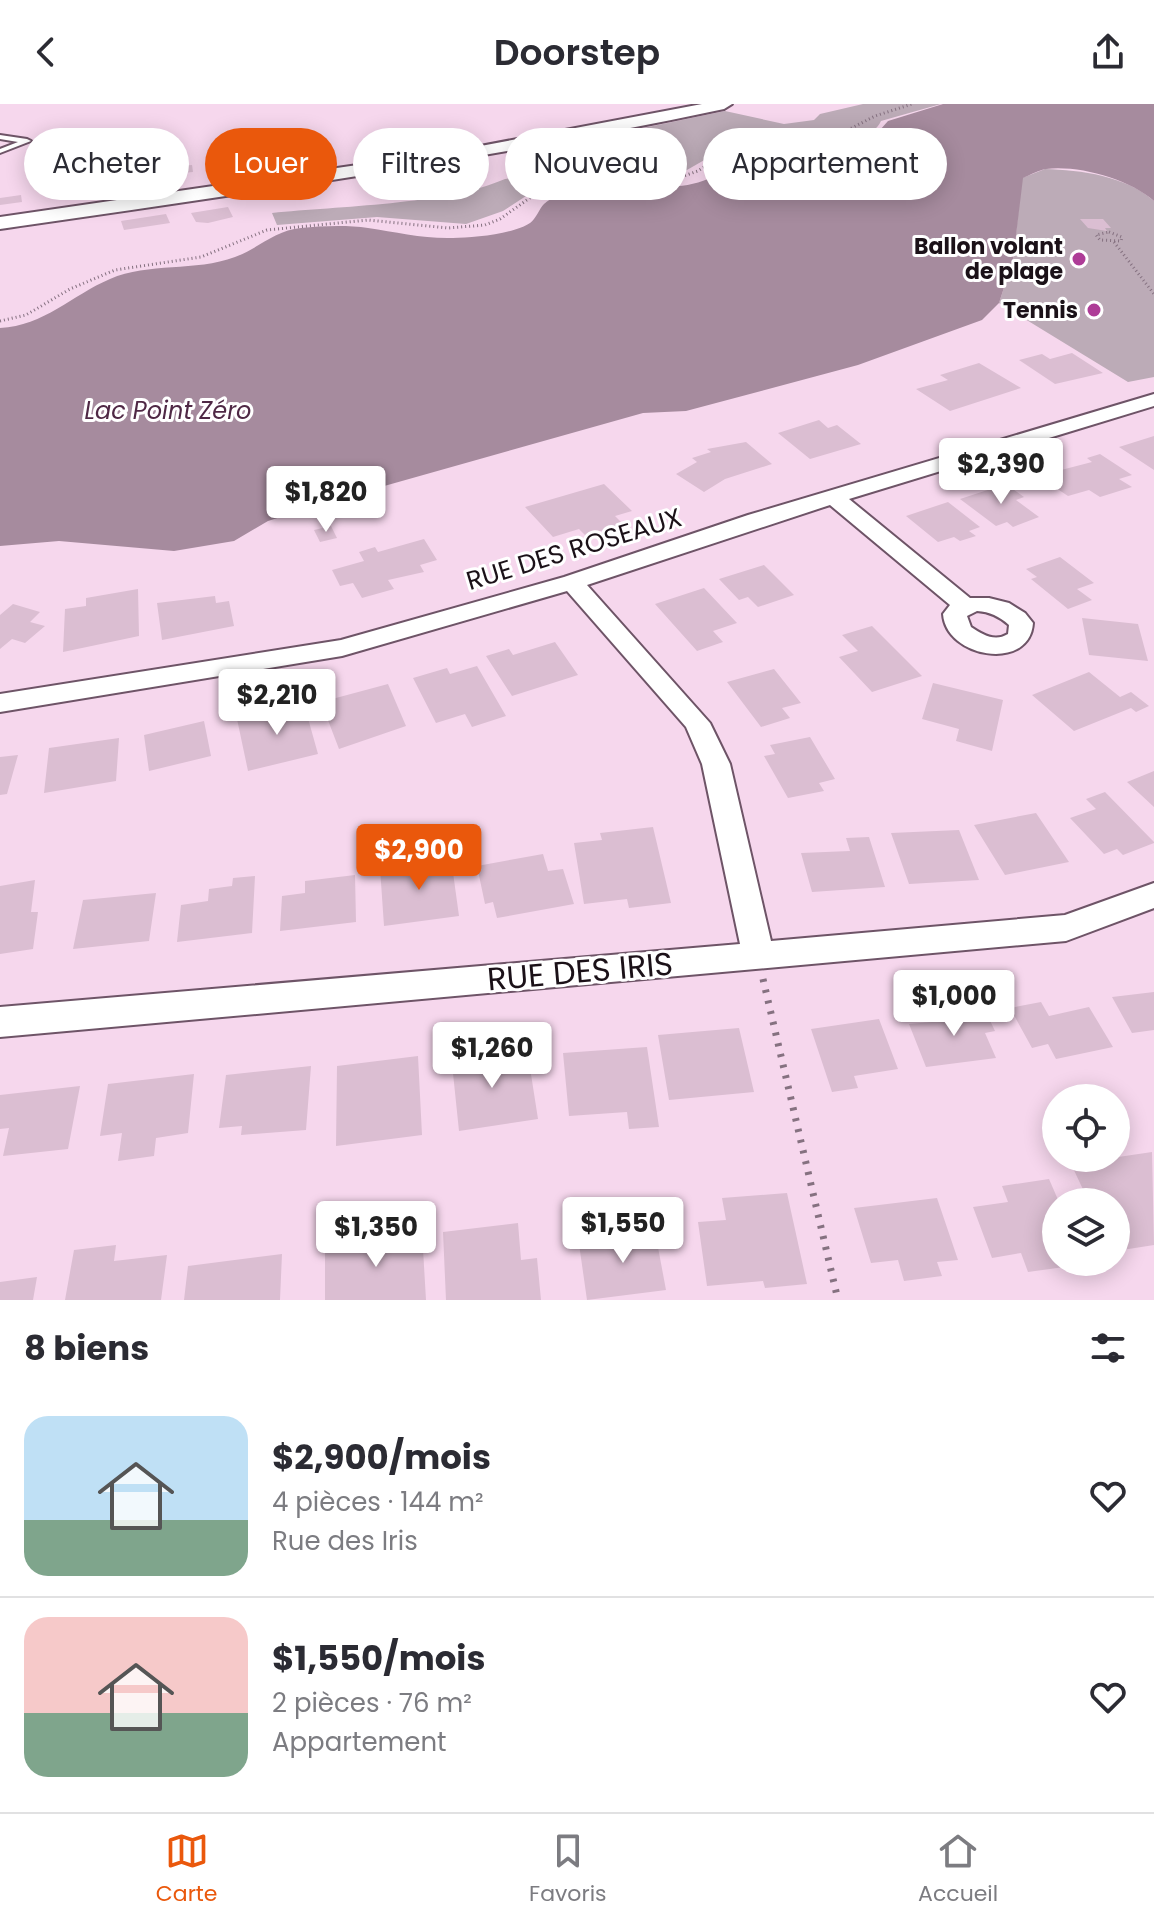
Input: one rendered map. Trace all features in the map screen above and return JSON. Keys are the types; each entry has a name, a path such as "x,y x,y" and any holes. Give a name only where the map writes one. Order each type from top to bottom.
{"street":[{"path":"0,223 473,154 724,104"},
{"name":"RUE DES ROSEAUX","path":"0,703 342,648 572,582 834,497 1154,400"},
{"path":"834,497 965,606"},
{"path":"572,582 697,723 716,764 758,955"},
{"name":"RUE DES IRIS","path":"0,1022 1066,928 1154,895"}],"lane":[{"path":"0,137 27,141 0,151"}],"path":[{"path":"0,321 31,313 81,284 115,270 207,255 275,228 368,220 448,228 478,227 496,222 534,195 570,181 593,178 675,179 698,171 735,147 844,132 875,116 912,104"},
{"path":"1114,242 1121,241 1122,237 1109,232 1096,235 1100,240 1114,242 1154,294"},
{"path":"758,955 838,1300"}],"shaded area":[{"path":"863,104 941,104 881,121 876,128 703,128 703,161 687,170 687,128 643,128 725,111 784,124 814,120 820,114"},
{"path":"1045,169 1088,173 1117,180 1154,201 1154,377 1128,382 999,303 1013,260 1022,178"},
{"path":"505,179 505,200 520,200 503,211 466,224 377,217 277,225 272,213 413,200 489,200 489,185"}],"water":[{"name":"Lac Point Zéro","path":"943,104 1154,104 1154,201 1118,180 1073,169 1046,169 1023,178 1013,260 999,303 982,320 858,365 686,411 643,413 324,503 268,521 234,541 174,551 59,541 0,546 0,328 44,316 110,279 140,270 220,262 292,229 352,226 442,238 471,237 523,227 549,200 687,200 687,184 703,180 703,200 947,200 947,128 882,128 888,121"}],"building":[{"path":"21,195 22,202 0,205 0,198"},
{"path":"228,207 233,217 208,223 196,222 191,213"},
{"path":"166,214 170,223 124,230 121,221"},
{"path":"1080,219 1103,219 1111,228 1105,228 1107,231 1088,228"},
{"path":"1072,353 1103,373 1055,384 1019,360 1042,354 1050,359"},
{"path":"979,363 1021,388 950,411 916,389 948,380 940,375"},
{"path":"819,420 828,428 837,425 861,444 810,459 778,433"},
{"path":"1154,436 1154,470 1119,447"},
{"path":"746,442 772,464 725,479 704,492 676,474 697,462 692,458 711,452 707,449"},
{"path":"1100,454 1132,475 1119,479 1132,487 1100,497 1089,490 1068,496 1038,476 1092,462 1087,458"},
{"path":"604,484 632,511 615,516 623,524 586,536 579,529 553,537 525,507"},
{"path":"1006,484 1024,497 1016,500 1039,517 1013,527 1007,522 996,526 960,499"},
{"path":"948,502 980,527 969,531 976,536 960,541 954,537 938,542 906,516"},
{"path":"331,526 337,538 320,542 314,530"},
{"path":"424,539 437,560 420,565 424,572 388,580 394,589 362,598 353,583 340,586 332,570 364,561 359,552 375,547 378,552"},
{"path":"1060,557 1094,583 1077,589 1092,600 1068,609 1031,579 1037,577 1026,569"},
{"path":"764,565 794,595 758,607 748,597 739,600 719,579"},
{"path":"704,588 737,623 713,631 723,642 697,651 655,604"},
{"path":"138,589 139,636 63,652 65,609 86,606 86,598"},
{"path":"215,596 216,603 229,601 234,626 162,640 157,603"},
{"path":"13,604 40,612 30,622 45,626 25,643 12,639 0,649 0,615"},
{"path":"1082,618 1138,624 1148,661 1089,655"},
{"path":"872,626 922,676 872,692 839,657 858,651 842,635"},
{"path":"555,642 578,675 512,696 486,656 509,649 513,655"},
{"path":"477,666 506,716 472,727 465,714 436,723 413,678 447,668 450,674"},
{"path":"774,669 801,703 782,708 790,718 761,727 727,682"},
{"path":"1089,672 1120,697 1131,692 1149,706 1136,712 1131,708 1074,731 1032,695"},
{"path":"933,683 1003,700 992,751 956,741 959,729 922,719"},
{"path":"388,684 406,726 339,749 321,702"},
{"path":"304,704 318,754 248,771 237,719"},
{"path":"204,721 211,756 149,771 144,735"},
{"path":"810,737 835,779 819,783 824,791 788,798 764,756 775,754 770,745"},
{"path":"119,738 116,781 44,793 49,748"},
{"path":"18,755 7,794 0,795 0,757"},
{"path":"1154,771 1154,807 1127,782"},
{"path":"1105,792 1154,843 1123,855 1117,849 1104,854 1070,818 1096,809 1086,799"},
{"path":"1036,813 1069,862 1005,875 974,825"},
{"path":"653,827 671,903 629,908 627,899 584,904 574,843 602,840 600,833"},
{"path":"959,830 979,880 909,884 891,833"},
{"path":"869,837 885,887 812,892 801,853 850,851 846,838"},
{"path":"543,854 548,871 563,869 574,904 497,918 493,902 485,904 477,866"},
{"path":"451,858 459,916 384,926 380,868"},
{"path":"355,875 356,922 280,931 282,896 305,893 305,881"},
{"path":"255,876 252,933 177,942 181,905 208,901 209,889 232,886 233,878"},
{"path":"35,880 31,912 38,912 33,949 0,954 0,886"},
{"path":"156,893 149,941 73,949 83,900"},
{"path":"1154,992 1154,1030 1132,1033 1112,997"},
{"path":"1041,1002 1049,1016 1089,1007 1113,1047 1056,1059 1048,1044 1032,1048 1010,1008"},
{"path":"984,1008 995,1031 985,1033 996,1058 926,1067 909,1024 932,1022 930,1015"},
{"path":"879,1019 898,1069 854,1076 858,1088 832,1092 811,1029"},
{"path":"739,1028 754,1092 669,1100 658,1035"},
{"path":"647,1047 659,1127 629,1129 627,1112 569,1116 563,1053"},
{"path":"486,1049 488,1061 528,1055 538,1119 459,1131 451,1054"},
{"path":"418,1056 422,1135 336,1146 337,1066"},
{"path":"311,1066 306,1130 241,1135 242,1126 219,1128 226,1075"},
{"path":"194,1074 188,1133 156,1138 154,1156 118,1161 122,1133 100,1136 108,1084"},
{"path":"80,1086 68,1149 3,1156 9,1128 0,1129 0,1095"},
{"path":"1152,1152 1154,1245 1130,1249 1130,1188 1082,1188 1075,1172 1130,1172 1130,1155"},
{"path":"1049,1179 1053,1188 1042,1188 1042,1270 1028,1272 1021,1253 992,1258 973,1207 1008,1202 1002,1186"},
{"path":"787,1193 807,1284 765,1288 763,1281 707,1286 698,1222 726,1220 722,1198"},
{"path":"937,1198 958,1260 937,1262 942,1276 904,1281 898,1260 871,1263 854,1208"},
{"path":"518,1223 521,1260 537,1258 541,1300 446,1300 443,1232"},
{"path":"654,1226 666,1290 587,1300 579,1244 616,1239 616,1232"},
{"path":"422,1232 426,1300 325,1300 325,1245"},
{"path":"116,1245 114,1261 167,1255 161,1300 65,1300 74,1250"},
{"path":"282,1254 280,1300 184,1300 188,1266"},
{"path":"37,1277 33,1300 0,1300 0,1282"}],"place":[{"name":"Ballon volant de plage","path":"1079,259"},
{"name":"Tennis","path":"1094,310"}]}
